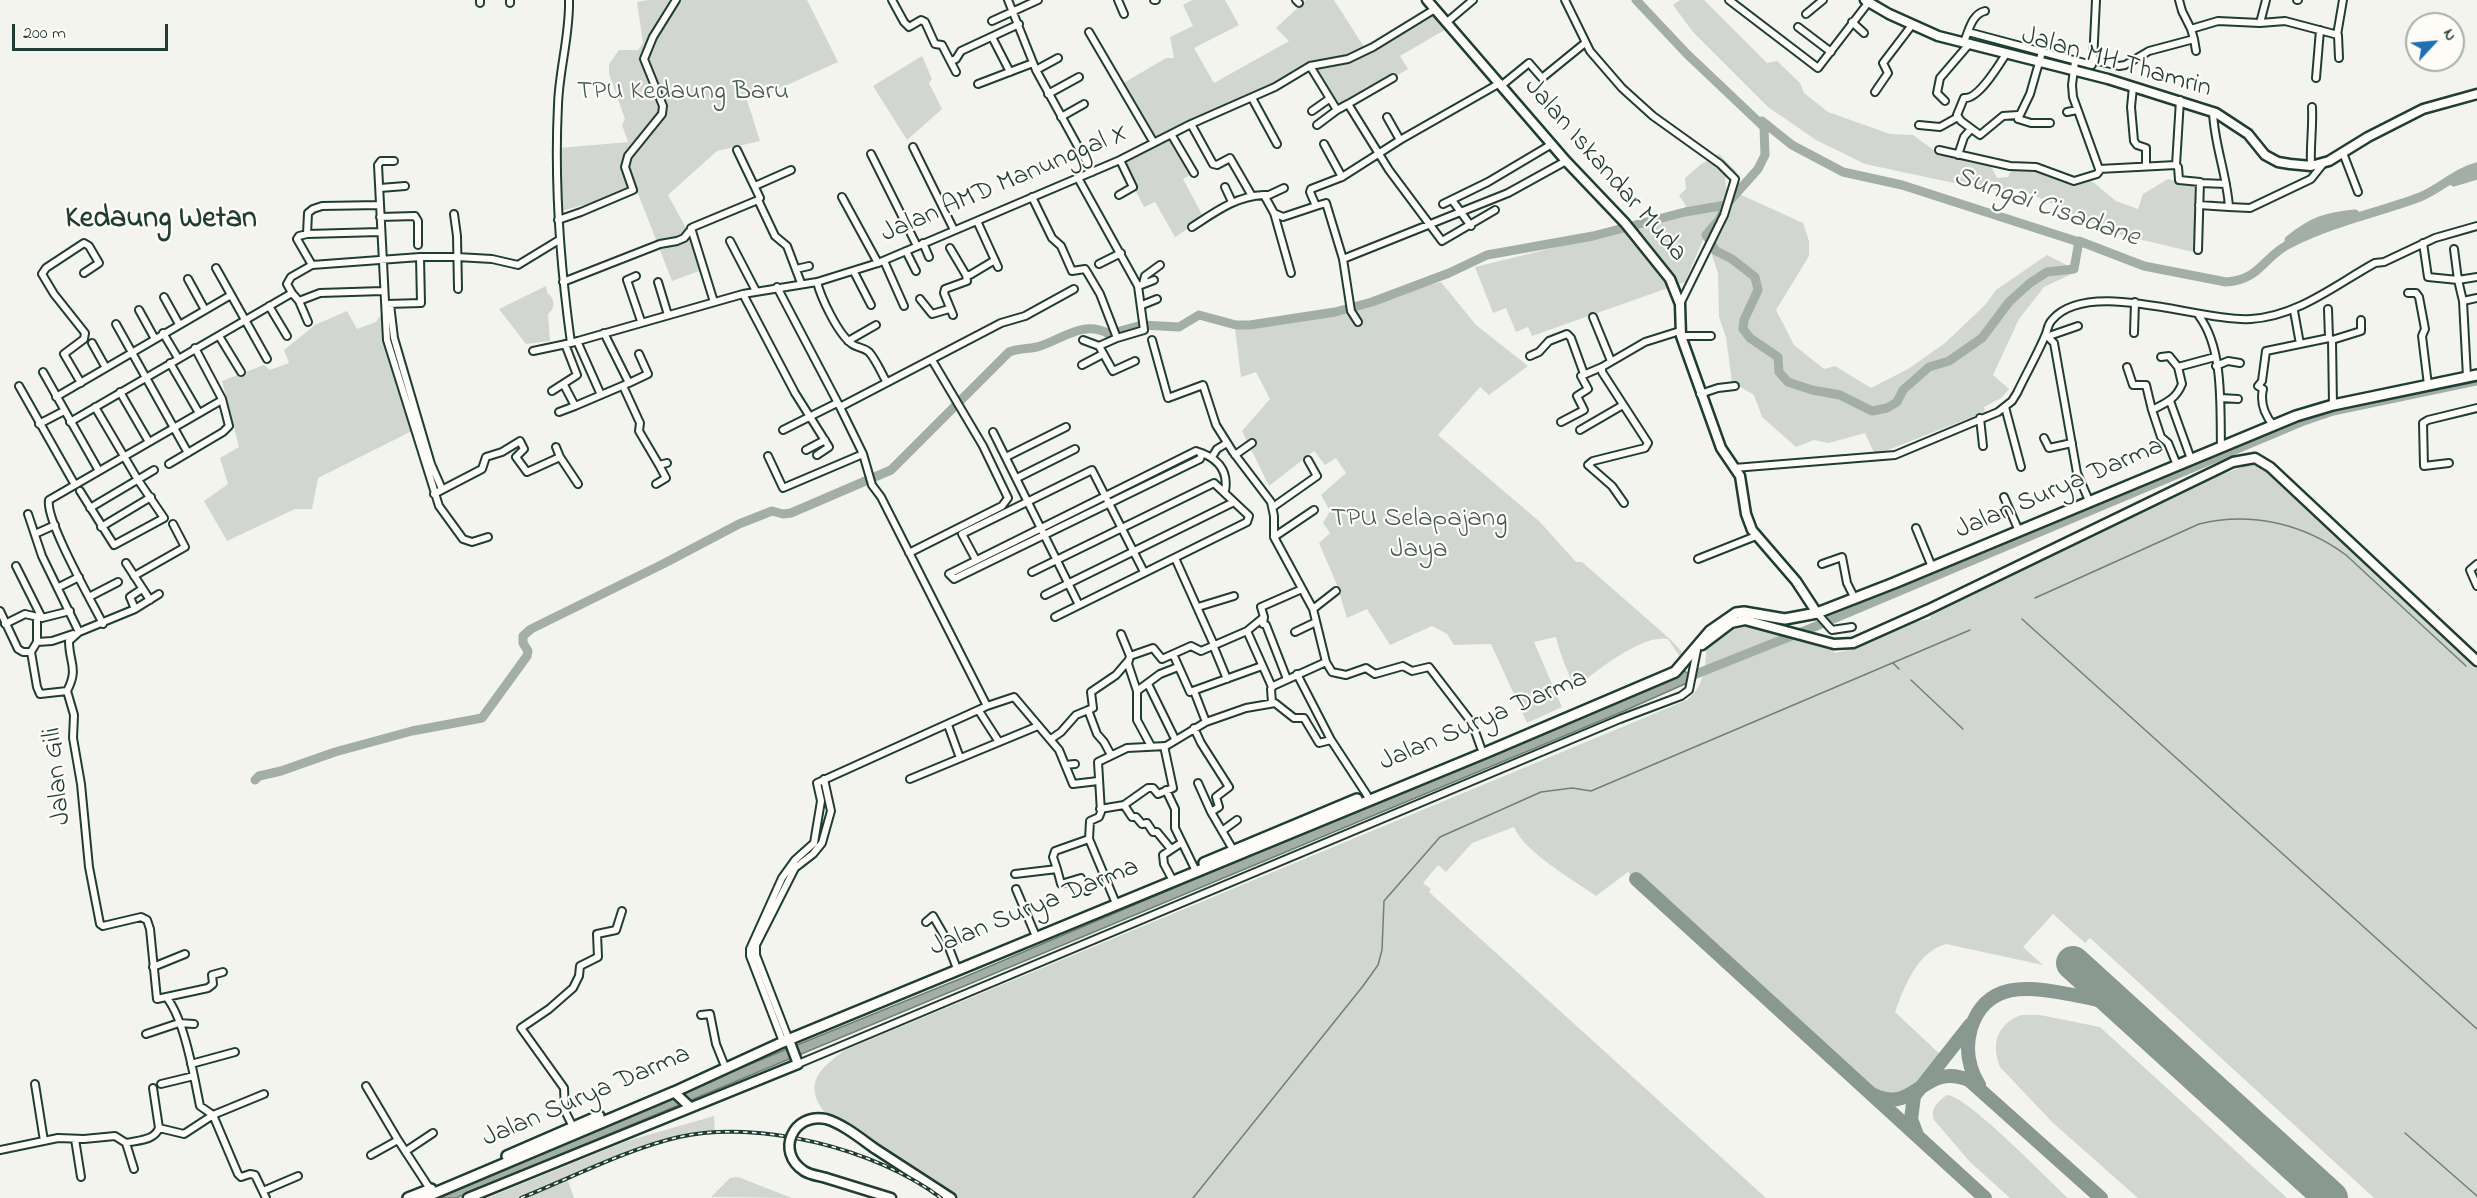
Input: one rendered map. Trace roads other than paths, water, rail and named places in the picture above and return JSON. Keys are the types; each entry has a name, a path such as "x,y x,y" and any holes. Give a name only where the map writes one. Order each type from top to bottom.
{"main road":[{"name":"Jalan Surya Darma","path":"408,1198 724,1064 787,1041 1675,672 1710,631 1736,613 1744,612 1785,619 1819,616 2273,425 2333,405 2472,376"},
{"name":"Jalan Surya Darma","path":"423,1198 675,1093 956,966 1194,867 1235,853 1367,795 1680,665"}],"street":[{"path":"558,219 631,192 632,186 625,167 628,156 662,114 663,106 644,59 653,37 676,0"},
{"path":"892,0 905,24 910,27 924,21 935,44 942,45 956,72"},
{"path":"1008,0 1048,94 1092,172"},
{"path":"992,21 1038,0"},
{"name":"Jalan Iskandar Muda","path":"1428,0 1566,161 1628,227 1670,279 1680,304 1681,333 1700,394 1721,447 1740,476 1746,514 1756,536 1770,549 1796,582 1819,616"},
{"path":"1447,22 1473,0"},
{"path":"1565,0 1585,43 1596,60 1633,98 1735,178 1724,215 1680,304"},
{"path":"1729,0 1816,68 1821,67 1866,1"},
{"path":"1806,14 1823,0"},
{"path":"2096,0 2092,68 2125,65 2149,51 2194,39"},
{"path":"2179,0 2191,29 2196,51"},
{"path":"2260,22 2266,0"},
{"path":"2339,58 2337,34 2343,0"},
{"path":"1119,1 1124,14"},
{"name":"Jalan MH Thamrin","path":"1866,1 1938,36 1967,38 2006,54 2040,57 2092,68 2133,87 2213,112 2238,126 2265,155 2290,164 2312,166 2323,164 2368,137 2423,109 2477,94"},
{"path":"552,391 577,375 563,282 558,219 558,104 569,4"},
{"name":"Jalan AMD Manunggal X","path":"533,351 571,343 641,321 743,294 817,282 881,262 1120,160 1191,124 1252,98 1310,66 1348,59 1373,47 1435,9"},
{"path":"1945,101 1937,93 1940,78 1967,38 1978,13 1985,11"},
{"path":"2191,29 2218,21 2281,20 2337,34"},
{"path":"1852,22 1864,33"},
{"path":"951,61 956,59 961,51 1019,24"},
{"path":"1875,92 1888,73 1883,63 1912,25"},
{"path":"1798,27 1831,52"},
{"path":"2316,78 2320,30"},
{"path":"1089,32 1154,143"},
{"path":"992,37 1010,72"},
{"path":"1967,38 2040,57 2030,94 2018,118 2031,123 2050,123"},
{"path":"1316,206 1310,190 1342,177 1400,140 1501,84 1529,63 1542,78 1585,43"},
{"path":"2006,54 1974,96 1965,98 1958,110 1958,117 1980,135 2003,116 2019,115"},
{"path":"978,84 1010,72 1035,67 1058,57"},
{"path":"1310,66 1337,110"},
{"path":"2074,66 2073,97 2097,168 2100,170"},
{"path":"1048,94 1079,77"},
{"path":"1317,125 1337,110 1393,78"},
{"path":"2133,87 2131,106 2134,141 2137,145 2146,148 2146,166"},
{"path":"1252,98 1277,144"},
{"path":"1312,111 1329,99"},
{"path":"2180,100 2175,165 2178,167 2178,179 2226,184"},
{"path":"1061,117 1084,104"},
{"path":"1348,104 1378,154 1442,242 1495,210"},
{"path":"2312,107 2313,129 2310,149 2312,166"},
{"path":"2067,112 2077,110"},
{"path":"2213,112 2213,132 2226,184 2229,207"},
{"path":"1387,117 1400,140"},
{"path":"1919,125 1940,127 1958,117"},
{"path":"1191,124 1213,164 1230,158 1252,196"},
{"path":"1958,155 1964,137 1971,129"},
{"path":"1171,134 1194,173"},
{"path":"1324,144 1342,177"},
{"path":"1443,204 1488,182 1552,144"},
{"path":"913,147 954,230"},
{"path":"737,150 775,236 787,246 801,283"},
{"path":"1939,150 2010,166 2036,166 2074,181 2097,174 2100,170 2175,165"},
{"path":"2343,153 2358,192"},
{"path":"871,154 929,257"},
{"path":"1119,195 1133,187 1120,160"},
{"path":"394,161 379,162 383,291 394,338 431,464 442,489"},
{"path":"1343,259 1508,193 1566,161"},
{"path":"2199,205 2250,208 2311,179 2323,164"},
{"path":"754,186 791,170"},
{"path":"1078,178 1141,285"},
{"path":"2198,250 2200,183"},
{"path":"380,188 405,186"},
{"path":"1225,187 1232,202"},
{"path":"1192,226 1232,202 1252,196 1269,195 1284,188"},
{"path":"1264,195 1274,213 1291,273"},
{"path":"842,197 904,306"},
{"path":"1032,197 1052,238 1060,246 1072,271 1085,269 1087,272 1100,294 1116,334"},
{"path":"563,282 660,244 677,241 684,238 691,228 758,200"},
{"path":"1452,200 1471,226"},
{"path":"1274,213 1283,217 1326,202 1343,259 1351,311 1358,322"},
{"path":"307,234 308,213 317,206 380,206"},
{"path":"454,214 457,236 458,289"},
{"path":"380,217 415,216 418,221 418,245"},
{"path":"977,221 998,267"},
{"path":"2090,502 2077,473 2054,343 2048,335 2047,327 2055,316 2077,305 2105,301 2135,302 2224,319 2252,319 2295,311 2375,263 2385,262 2423,243 2477,226"},
{"path":"691,228 714,302"},
{"path":"312,265 297,239 299,236 380,232"},
{"path":"308,322 299,301 287,284 291,277 312,265 420,257 457,257 492,259 519,265 559,240"},
{"path":"730,242 756,291"},
{"path":"81,383 64,354 84,339 85,333 42,274 46,268 84,243 89,246 99,263 84,273"},
{"path":"2423,243 2427,276 2458,279 2477,277"},
{"path":"920,299 932,314 951,312 944,293 945,289 967,281 966,275 950,248"},
{"path":"2454,249 2472,376"},
{"path":"906,251 916,271"},
{"path":"1099,264 1121,254"},
{"path":"387,304 421,303 420,257"},
{"path":"966,275 970,275 994,260"},
{"path":"1100,346 1116,334 1144,329 1141,285 1145,276 1160,265"},
{"path":"796,269 809,266"},
{"path":"216,268 267,359"},
{"path":"854,272 872,305"},
{"path":"636,276 627,280 641,321"},
{"path":"188,279 205,310"},
{"path":"1141,285 1154,280"},
{"path":"658,282 668,315"},
{"path":"817,282 831,315 848,341 871,354 886,381"},
{"path":"777,287 863,454 871,482 881,497 987,706"},
{"path":"783,430 932,360 1001,323 1025,316 1074,289"},
{"path":"299,301 320,293 383,291"},
{"path":"70,422 292,293"},
{"path":"2409,293 2416,293 2419,297 2425,329 2422,336 2428,385"},
{"path":"743,294 809,418 829,447 817,455"},
{"path":"56,397 231,295"},
{"path":"164,297 179,324"},
{"path":"2463,301 2477,298"},
{"path":"1142,305 1157,299"},
{"path":"2134,333 2135,302"},
{"path":"387,304 387,340 434,494 442,512 464,539 472,542 488,537"},
{"path":"269,306 287,336"},
{"path":"2328,309 2333,405"},
{"path":"139,310 155,339"},
{"path":"2295,311 2300,344"},
{"path":"2198,315 2208,331 2215,357 2221,398 2221,447"},
{"path":"1593,317 1611,361"},
{"path":"2273,425 2261,401 2263,389 2259,386 2262,381 2266,351 2361,331 2361,320"},
{"path":"116,324 188,453"},
{"path":"848,341 876,326"},
{"path":"1734,468 1894,454 2005,407 2017,393 2048,335 2078,327"},
{"path":"164,333 178,358"},
{"path":"604,333 640,423 639,431 666,478 656,484"},
{"path":"1562,422 1584,410 1577,396 1588,390 1581,376 1584,374 1602,367 1645,342 1681,333 1711,336"},
{"path":"1530,356 1539,352 1549,341 1567,334 1571,338 1584,374"},
{"path":"219,336 241,372"},
{"path":"1083,340 1100,346 1113,371 1135,361"},
{"path":"1152,340 1168,398 1203,385 1216,425 1235,455 1267,494 1273,507 1274,537 1313,609 1326,662 1332,672 1341,675 1364,669 1375,674 1403,666 1412,671 1429,667 1472,723 1481,748"},
{"path":"92,343 105,368"},
{"path":"571,343 601,395"},
{"path":"169,464 228,428 222,400 195,348"},
{"path":"559,412 648,374 639,354"},
{"path":"1082,364 1104,354"},
{"path":"2152,410 2170,401 2179,393 2182,384 2178,367 2169,356 2160,357"},
{"path":"2178,367 2215,357"},
{"path":"909,553 1006,503 1007,494 1001,481 932,360"},
{"path":"2216,366 2228,361 2240,363"},
{"path":"170,363 199,413"},
{"path":"1602,367 1602,372 1648,443 1647,446 1593,461 1588,465 1612,486 1624,503"},
{"path":"2127,367 2133,385 2146,385 2161,437 2168,443 2177,465"},
{"path":"43,372 99,471"},
{"path":"564,385 575,406"},
{"path":"19,386 75,485"},
{"path":"1700,394 1718,388 1735,386"},
{"path":"120,392 149,442"},
{"path":"2221,398 2238,399"},
{"path":"103,624 56,525 48,506 49,500 222,400"},
{"path":"2170,401 2191,459"},
{"path":"1580,430 1623,405"},
{"path":"80,491 114,545 164,519 95,407"},
{"path":"2005,407 2021,467"},
{"path":"2449,463 2424,466 2423,423 2477,408"},
{"path":"39,424 64,411"},
{"path":"1980,418 1983,446"},
{"path":"1006,457 1066,427"},
{"path":"993,432 1079,605"},
{"path":"2044,438 2049,448 2072,444"},
{"path":"806,450 825,440"},
{"path":"434,494 482,468 486,457 502,452 520,441 524,449 516,457 527,472 560,457"},
{"path":"1212,457 1216,449 1227,443"},
{"path":"1235,455 1252,443"},
{"path":"556,447 578,484"},
{"path":"1017,478 1075,449"},
{"path":"1042,531 950,574 954,579 1196,451 1212,457 1225,475 1226,492"},
{"path":"768,456 783,488 863,454"},
{"path":"1680,665 1689,661 1707,640 1738,621 1750,620 1839,645 1853,643 1927,610 2233,462 2255,458 2270,466 2475,656"},
{"path":"1273,507 1317,476 1308,460"},
{"path":"659,465 667,462"},
{"path":"90,508 154,470"},
{"path":"976,560 962,534 1092,470 1144,572"},
{"path":"1032,572 1212,484 1216,484 1226,492 1249,516 1249,521 1055,617"},
{"path":"101,527 151,497"},
{"path":"2004,497 2019,531"},
{"path":"1045,595 1234,502"},
{"path":"1274,537 1314,510"},
{"path":"28,514 42,556 79,632"},
{"path":"134,576 176,555 185,547 173,524"},
{"path":"34,534 56,525"},
{"path":"1916,528 1932,567"},
{"path":"1698,559 1756,536"},
{"path":"1822,564 1842,557 1847,583 1855,599"},
{"path":"1175,558 1227,679"},
{"path":"126,563 150,600"},
{"path":"2477,564 2470,570 2477,586"},
{"path":"0,611 20,651 31,652 37,642 40,618 16,566"},
{"path":"59,587 79,577"},
{"path":"89,597 118,582"},
{"path":"135,609 130,597 142,589"},
{"path":"1287,679 1266,625 1263,624 1264,617 1261,607 1302,589"},
{"path":"1313,609 1336,591"},
{"path":"37,642 52,641 103,624 135,609 159,594"},
{"path":"1198,607 1234,596"},
{"path":"5,624 25,614 40,618 70,611"},
{"path":"1819,616 1827,626 1836,631 1852,627"},
{"path":"1051,739 1061,732 1076,715 1093,708 1091,692 1116,675 1129,659 1153,648 1160,658 1191,646 1200,651 1247,631 1264,617"},
{"path":"1295,632 1317,622"},
{"path":"1247,631 1272,687 1272,703"},
{"path":"67,691 73,680 74,666 69,641 79,632"},
{"path":"1121,634 1137,691 1137,720 1151,746"},
{"path":"468,1198 1620,719 1681,696 1689,690 1697,650"},
{"name":"Jalan Gili","path":"31,652 40,694 67,691 74,715 73,738 98,920 101,926 129,924 141,917 147,920 150,929 153,967"},
{"path":"1173,654 1187,690 1190,692 1262,666"},
{"path":"1272,687 1326,662"},
{"path":"1137,691 1160,674 1178,667"},
{"path":"1297,674 1330,740 1367,795"},
{"path":"1148,684 1175,739"},
{"path":"1194,691 1206,723"},
{"path":"797,1061 754,965 750,949 782,878 795,860 814,843 821,801 816,783 987,706 1015,698 1059,750 1073,784 1098,781"},
{"path":"1115,901 1089,839 1090,820 1100,816 1098,762 1127,748 1164,746 1206,723 1242,709 1272,703 1281,706 1294,718 1304,718 1319,744 1330,740"},
{"path":"1088,710 1097,734 1111,755"},
{"path":"979,711 999,741"},
{"path":"948,725 960,758"},
{"path":"910,779 1038,726"},
{"path":"1194,728 1229,787 1216,797 1219,807 1211,812"},
{"path":"1100,809 1124,805 1148,788 1153,788 1157,794 1173,787 1164,746"},
{"path":"1065,765 1075,764"},
{"path":"787,1041 756,956 756,945 795,868 813,854 822,843 831,811 824,779"},
{"path":"1198,783 1211,812 1235,853"},
{"path":"1166,790 1175,809 1175,828 1194,867"},
{"path":"1124,805 1132,818 1136,817 1142,824 1147,823 1171,849"},
{"path":"1222,831 1238,820"},
{"path":"1088,891 1082,879 1061,884 1053,857 1055,851 1089,839"},
{"path":"1171,877 1163,858 1164,853 1181,843"},
{"path":"1015,874 1057,869"},
{"path":"1016,890 1035,934"},
{"path":"573,1127 565,1111 564,1088 520,1028 549,1009 573,988 579,976 580,966 597,957 597,934 616,930 622,911"},
{"path":"926,922 933,916 947,941 956,966"},
{"path":"185,954 153,967 157,999 208,988 213,984 213,975 222,972"},
{"path":"167,998 179,1023 200,1106 213,1115 238,1174 241,1177 255,1175 266,1198"},
{"path":"701,1015 710,1014 716,1044 724,1064"},
{"path":"146,1035 179,1023 194,1024"},
{"path":"191,1064 235,1052"},
{"path":"161,1084 194,1076"},
{"path":"35,1084 44,1141"},
{"path":"366,1086 430,1189"},
{"path":"126,1143 153,1137 159,1128 153,1088"},
{"path":"675,1093 689,1105"},
{"path":"159,1128 184,1134 213,1115 264,1094"},
{"path":"891,1198 805,1171 792,1158 789,1142 792,1133 799,1124 810,1119 823,1119 840,1125 951,1198"},
{"path":"406,1151 433,1133"},
{"path":"0,1150 58,1138 115,1136 126,1143 134,1169"},
{"path":"75,1139 81,1177"},
{"path":"371,1155 398,1140"},
{"path":"263,1191 298,1176"}],"waterway":[{"path":"1636,0 1687,54 1764,127 1765,155 1758,169 1726,205 1719,220 1706,235 1716,251 1732,259 1755,277 1758,290 1744,320 1743,329 1750,338 1778,357 1779,372 1788,382 1812,390 1840,395 1872,411 1887,408 1897,402 1903,390 1929,367 1949,361 1982,338 2009,302 2030,283 2047,272 2074,269 2079,241 2144,266 2226,282 2238,280 2255,272 2274,254 2291,243 2338,223 2420,197 2469,169 2477,167"},
{"name":"Sungai Cisadane","path":"1762,121 1792,145 1843,172 1902,185 2082,243"},
{"name":"Sungai Cisadane","path":"2454,182 2477,175"},
{"path":"255,780 259,776 281,771 335,752 412,731 482,718 527,656 528,651 523,643 523,636 531,629 739,524 772,511 783,514 791,513 891,470 1009,352 1037,347 1081,330 1099,330 1109,334 1142,325 1179,327 1199,315 1236,325 1250,325 1335,312 1372,302 1449,273 1487,255 1593,236 1685,212 1726,205"},
{"name":"Sungai Cisadane","path":"2289,240 2305,228 2320,221 2355,214"},
{"path":"1686,678 1814,627 2301,422 2333,411 2477,381"},
{"path":"2035,598 2199,524 2219,520 2257,520 2295,528 2313,535 2346,555 2466,666"},
{"path":"2022,619 2477,1029"},
{"path":"1193,1198 1378,965 1382,950 1384,901 1440,837 1541,792 1572,788 1591,791 1970,630"},
{"path":"1893,663 1899,669"},
{"path":"1911,680 1963,729"},
{"path":"2405,1133 2477,1196"}],"railway":[{"path":"521,1198 619,1156 659,1142 711,1132 780,1135 851,1152 884,1165 941,1198"}],"district":[{"name":"Kedaung Wetan","path":"161,221"}],"park label":[{"name":"TPU Kedaung Baru","path":"683,94"},
{"name":"TPU Selapajang Jaya","path":"1419,536"}]}
